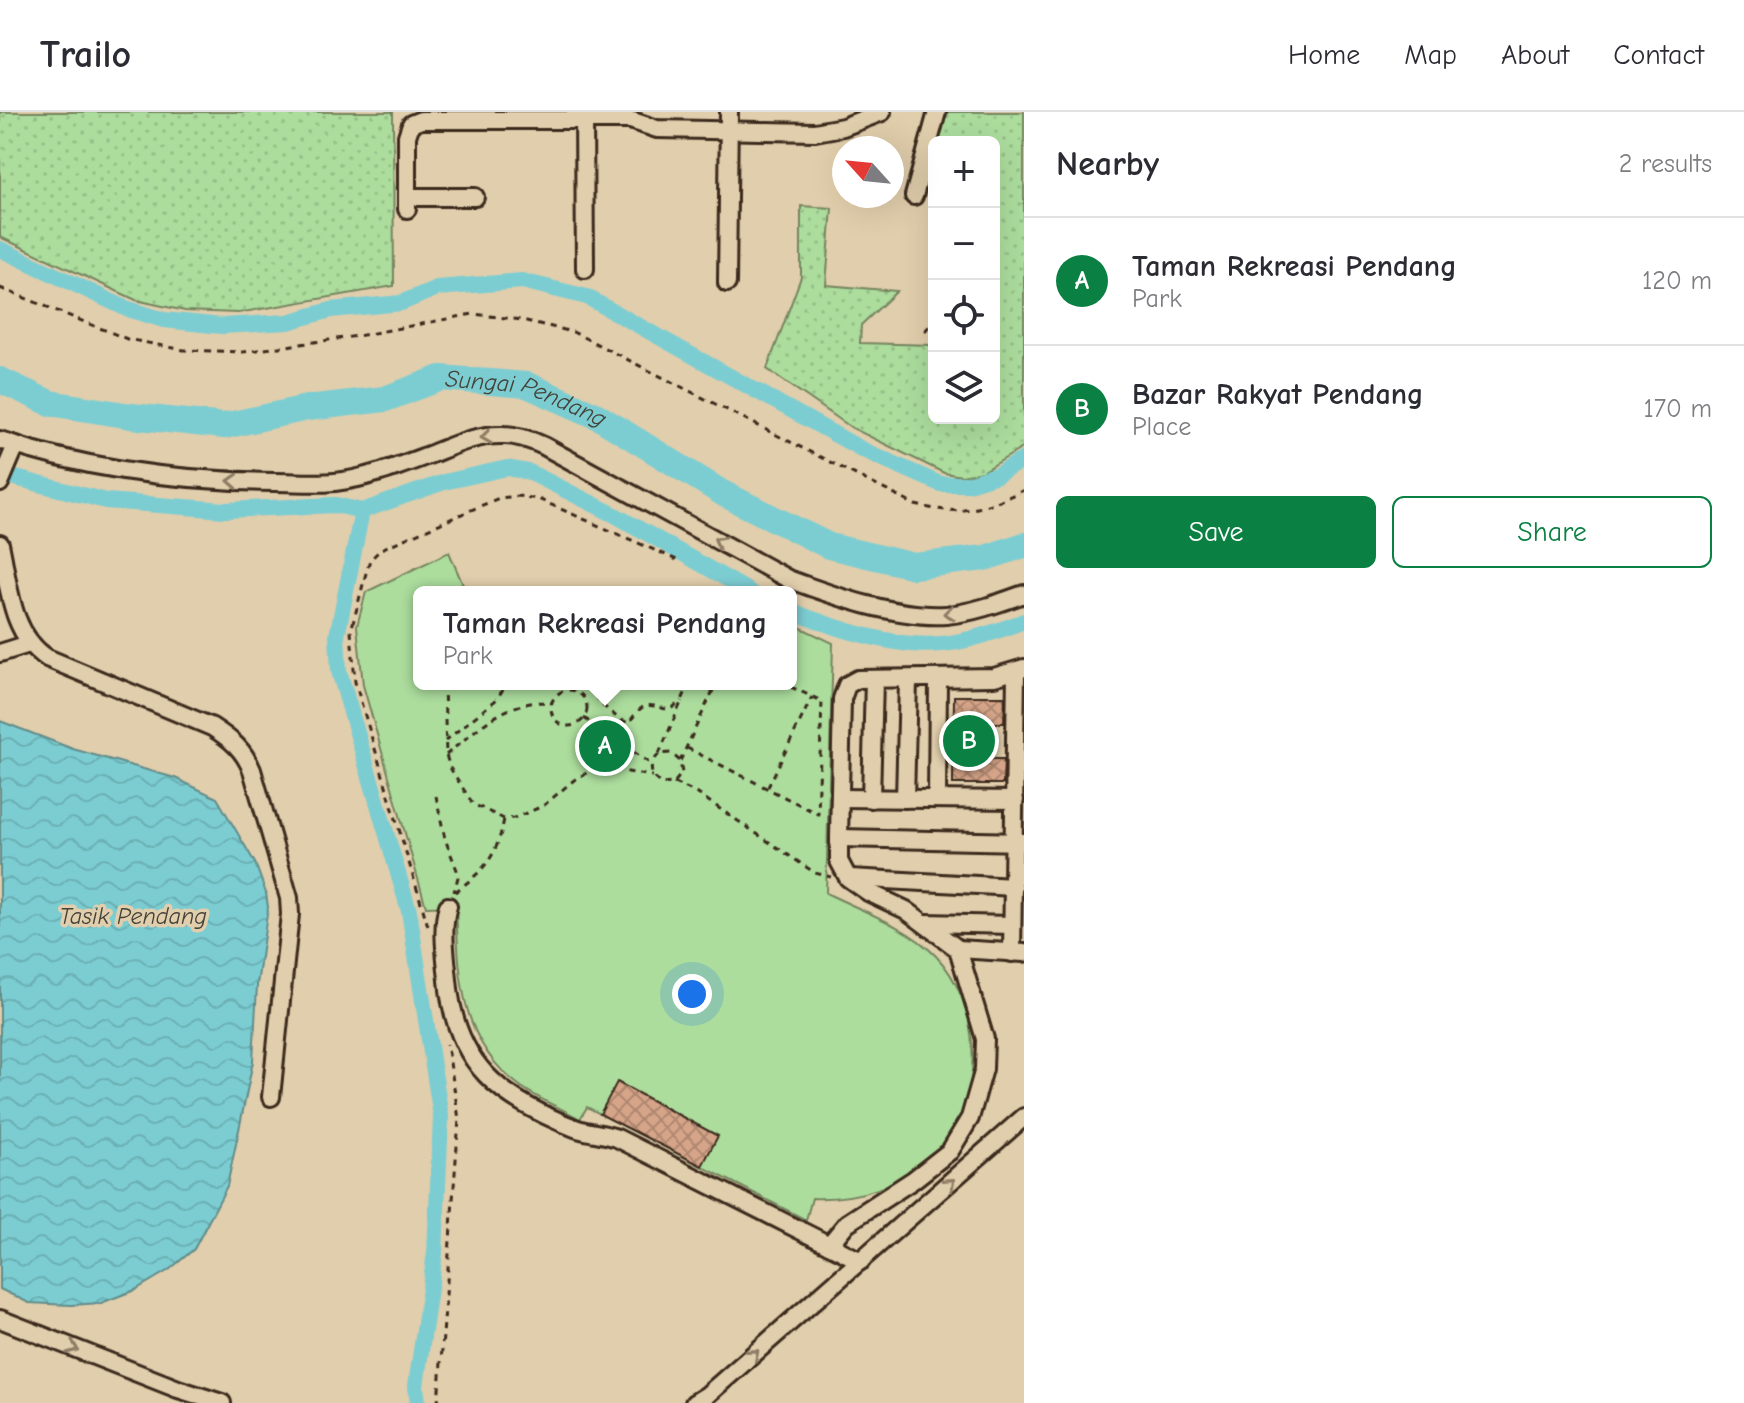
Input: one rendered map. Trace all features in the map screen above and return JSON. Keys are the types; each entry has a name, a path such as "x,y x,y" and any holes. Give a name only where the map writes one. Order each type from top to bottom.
{"street":[{"path":"727,283 729,112"},
{"path":"475,197 407,203 407,136 411,124 461,116 584,116 634,120 657,129 815,132 882,112"},
{"path":"914,196 937,112"},
{"path":"584,116 585,269"},
{"path":"0,483 9,462 8,442 124,470 174,478 332,482 360,479 483,436 505,435 526,438 544,446 788,579 830,595 899,611 949,615 1024,594"},
{"path":"0,544 5,592 29,644 47,658 212,727 235,742 245,753 289,898 290,914 271,1097"},
{"path":"0,653 29,644"},
{"path":"1020,670 1015,800 1019,842 1012,925 1018,953 958,949 906,910 868,892 848,878 839,861 842,699 847,685 858,679 938,680 994,677 1020,670"},
{"path":"871,799 874,679"},
{"path":"905,799 908,680"},
{"path":"937,799 938,680"},
{"path":"840,798 1015,800"},
{"path":"839,838 1019,842"},
{"path":"848,878 1014,887"},
{"path":"451,900 446,952 449,990 456,1022 469,1055 494,1085 526,1106 576,1128 617,1138 861,1261"},
{"path":"925,923 1012,925"},
{"path":"829,1245 847,1223 913,1180 950,1151 970,1118 984,1069 985,1039 958,949"},
{"path":"694,1403 707,1395 1024,1117"},
{"path":"0,1319 178,1389 222,1403"}],"path":[{"path":"0,288 127,339 184,350 243,352 358,336 473,314 522,320 573,332 915,505 964,512 1024,490"},
{"path":"925,331 928,327"},
{"path":"430,939 355,682 351,631 370,560 381,549 499,498 518,496 538,499 677,560"},
{"path":"444,690 446,755 450,768 473,804 504,819 543,806 574,780 597,767 652,776 661,784 674,783 695,792 815,873 848,878"},
{"path":"445,741 497,699 502,690"},
{"path":"566,690 558,693 551,703 552,714 559,723 570,727 581,723 587,713 587,701 580,692 573,690"},
{"path":"594,690 600,703 629,723 639,708 650,704 669,710 682,701"},
{"path":"652,776 651,764 659,754 687,690"},
{"path":"674,783 682,773 680,761 713,690"},
{"path":"687,748 818,814 822,701 797,690"},
{"path":"768,789 812,697"},
{"path":"446,755 490,718 537,701 551,703"},
{"path":"584,718 651,764"},
{"path":"659,754 671,753 680,761"},
{"path":"436,796 445,839 457,870 451,900"},
{"path":"451,900 498,848 504,819"},
{"path":"438,1403 459,1119 447,1044"}],"green space":[{"path":"0,112 393,112 394,286 238,313 185,311 136,300 0,237"},
{"path":"946,112 1024,112 1024,447 982,472 962,476 944,473 852,428 767,369 801,277 801,206 832,208 826,285 897,291 861,325 860,343 928,345 928,424 1000,424 1000,136 939,136"},
{"path":"449,552 463,586 413,586 413,690 797,690 797,626 833,643 826,893 884,920 924,945 951,975 969,1020 971,1078 963,1109 949,1136 930,1158 905,1176 877,1189 846,1196 812,1198 806,1220 587,1107 580,1119 527,1091 500,1068 485,1049 466,1005 461,981 456,906 426,907 363,685 357,626 366,592"}],"water":[{"name":"Tasik Pendang","path":"0,721 73,749 175,778 217,798 255,863 266,893 268,907 257,985 253,1061 227,1186 194,1249 169,1270 135,1290 101,1303 29,1303 0,1289"}],"building":[{"path":"954,696 1005,696 1004,723 984,723 984,759 1004,759 1003,784 953,784"},
{"path":"617,1082 718,1136 702,1166 600,1114"}],"waterway":[{"path":"0,249 125,308 164,320 222,326 288,322 331,310 401,303 437,288 522,281 587,297 863,450 940,484 968,484 997,475 1024,459"},
{"name":"Sungai Pendang","path":"0,380 50,403 224,426 307,408 385,399 441,378 527,385 597,416 724,494 829,546 914,566 985,558 1024,545"},
{"path":"0,474 106,501 225,510 336,505 362,511 444,482 507,468 529,472 615,515 739,586"},
{"path":"362,511 337,636 339,671 409,911 441,1117 435,1253 416,1386 418,1403"},
{"path":"797,613 864,635 923,645 962,641 1024,621"}],"place":[{"name":"Bazar Rakyat Pendang","path":"969,741"},
{"name":"Taman Rekreasi Pendang","path":"605,746"}]}
